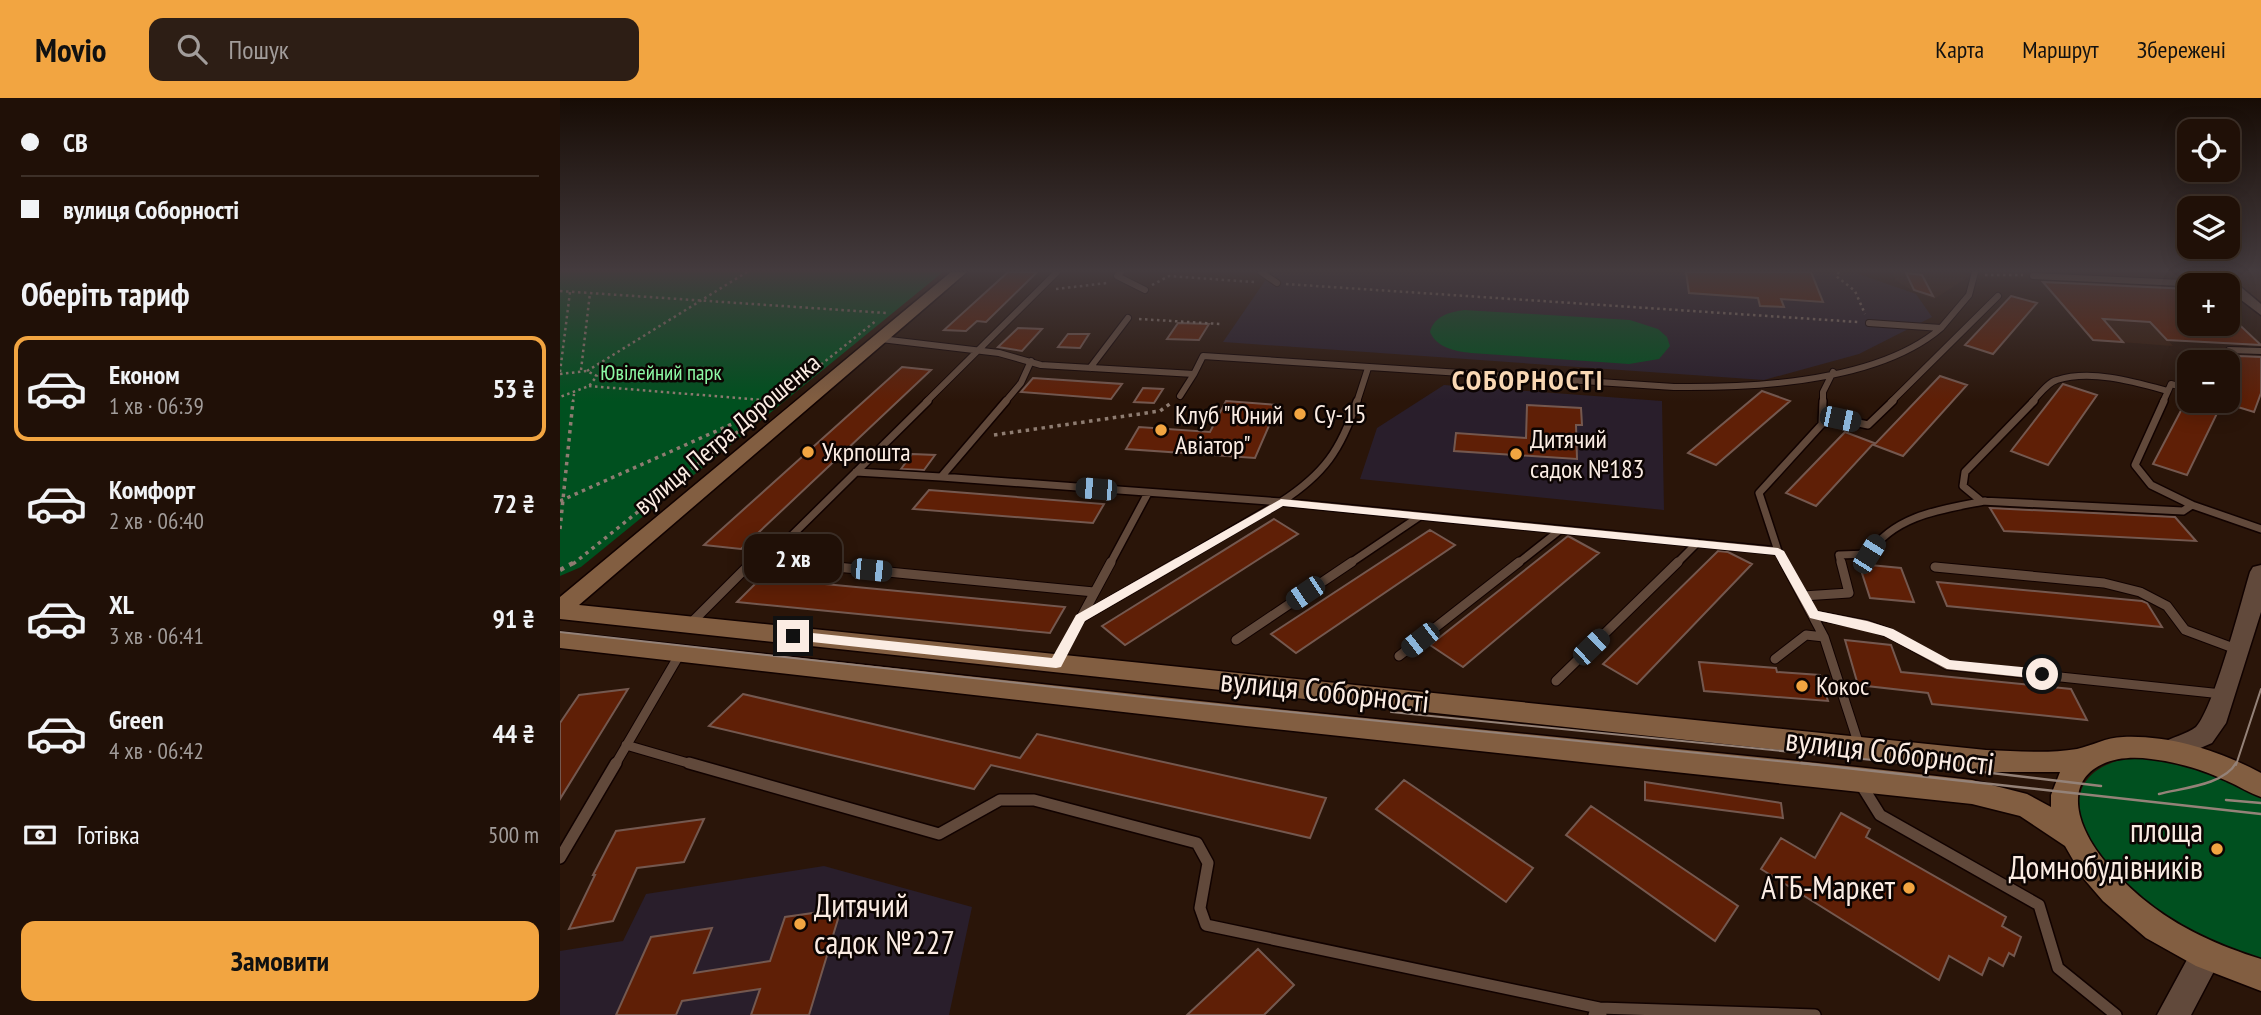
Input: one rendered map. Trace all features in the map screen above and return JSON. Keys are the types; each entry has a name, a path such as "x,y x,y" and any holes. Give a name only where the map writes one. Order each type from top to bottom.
{"main road":[{"name":"вулиця Петра Дорошенка","path":"560,610 910,315"},
{"name":"вулиця Соборності","path":"560,610 1860,749 1986,761 2039,763 2084,759"},
{"name":"вулиця Соборності","path":"560,640 1246,716 1972,792 2028,806 2074,837"},
{"path":"2259,783 2211,762 2170,750 2136,746 2107,749 2084,759 2067,781 2064,798 2066,816 2074,837 2094,868 2123,900 2167,933 2206,956 2261,975"}],"street":[{"path":"2170,750 2203,736 2213,723 2239,650 2261,572"},
{"path":"2173,1015 2206,956"}],"lane":[{"path":"767,560 1015,315"},
{"path":"1180,396 1203,356 1688,387 1742,388 1785,383 1886,357 1919,345 1936,335 1953,315"},
{"path":"1860,749 1824,637 1778,551 1759,494 1822,425 1840,419 1867,425 1979,315"},
{"path":"1090,368 1128,318"},
{"path":"1870,323 1941,328"},
{"path":"881,339 979,350 1041,365 1194,374"},
{"path":"2240,350 2261,351"},
{"path":"941,477 1021,383 1031,362"},
{"path":"1080,618 1308,484 1339,446 1368,368"},
{"path":"1822,425 1823,391 1833,372"},
{"path":"1985,501 1963,486 1965,471 2054,380 2067,377 2112,379 2168,391"},
{"path":"2177,386 2171,384 2135,466 2151,485 2192,505 2261,529"},
{"path":"856,472 1281,502 1778,551"},
{"path":"1056,664 1148,493"},
{"path":"1803,596 1849,593 1839,555 1869,554 1880,538 1923,513 1985,501 2183,511 2192,505"},
{"path":"1236,639 1420,516"},
{"path":"1399,656 1560,530"},
{"path":"1556,681 1697,543"},
{"path":"688,625 755,559 1094,592"},
{"path":"1935,567 2104,583 2140,592 2167,606 2185,629 2239,650"},
{"path":"1814,615 1867,625 1889,633 1947,665 2222,694"},
{"path":"1775,659 1806,635 1824,637"},
{"path":"560,858 681,652"},
{"path":"626,745 939,834 1000,800 1034,800 1197,844 1208,863 1200,908 1206,925 1598,1013 1815,1015"},
{"path":"1857,778 1880,815 2039,905 2058,968 2116,1015"}],"path":[{"path":"560,397 589,386 597,376 581,370 560,373 567,315"},
{"path":"581,370 587,315"},
{"path":"587,371 676,315"},
{"path":"560,570 571,565 884,315"},
{"path":"1745,315 1870,323 1866,315"},
{"path":"1128,318 1221,324"},
{"path":"589,386 776,401"},
{"path":"560,529 573,394"},
{"path":"975,437 1160,411 1180,396"},
{"path":"561,500 766,408"}],"shaded area":[{"path":"1242,315 1930,315 1932,317 1859,354 1764,380 1223,342"},
{"path":"2070,315 2176,320 2177,336 2193,336 2199,342 2168,340 2173,346 2093,340 2086,333 2096,334 2091,326 2079,325"},
{"name":"Дитячий садок №183","path":"1444,385 1662,401 1664,510 1360,479 1377,428"},
{"name":"Дитячий садок №227","path":"824,866 972,907 949,1015 560,1015 560,951 623,941 646,894"}],"green space":[{"name":"Ювілейний парк","path":"560,315 890,315 581,567 560,576"},
{"path":"1447,315 1544,315 1630,320 1658,329 1667,337 1670,346 1659,359 1629,364 1471,353 1453,350 1437,342 1430,332 1439,319"},
{"path":"2135,757 2184,765 2215,775 2261,796 2261,961 2180,930 2128,891 2097,854 2086,833 2080,813 2080,794 2089,778 2106,765"}],"building":[{"path":"961,315 993,315 986,322 977,321 966,331 944,330"},
{"path":"1993,315 2027,315 1993,354 1965,345"},
{"path":"2071,315 2177,315 2177,336 2240,336 2240,325 2261,345 2167,340 2150,322 2103,319 2123,342 2093,340"},
{"path":"1178,323 1209,324 1199,340 1167,339"},
{"path":"1018,328 1042,329 1022,351 998,347"},
{"path":"1068,334 1089,334 1080,348 1058,347"},
{"path":"2240,356 2261,357 2261,393 2254,412 2240,408"},
{"path":"902,367 931,370 741,549 704,545"},
{"path":"1940,376 1967,385 1903,456 1874,445"},
{"path":"1033,378 1122,384 1111,399 1021,392"},
{"path":"2063,384 2097,395 2048,465 2011,451"},
{"path":"1143,388 1163,389 1154,403 1134,402"},
{"path":"1762,391 1790,401 1716,465 1688,453"},
{"name":"Клуб \"Юний Авіатор\"","path":"1226,401 1278,405 1255,458 1126,449 1139,427 1210,432"},
{"path":"1527,405 1581,408 1582,425 1576,425 1577,459 1454,451 1456,433 1526,438"},
{"path":"2180,413 2217,413 2187,475 2153,464"},
{"path":"1845,432 1874,443 1816,506 1786,493"},
{"path":"912,454 935,455 924,470 901,469"},
{"path":"929,490 1104,504 1093,523 913,509"},
{"path":"1990,508 2175,517 2196,541 2004,531"},
{"path":"1274,519 1298,534 1125,645 1102,626"},
{"path":"1430,530 1455,545 1296,653 1271,634"},
{"path":"1568,536 1599,553 1463,667 1430,645"},
{"path":"1718,551 1728,552 1752,564 1637,684 1603,664"},
{"path":"1859,564 1901,568 1914,602 1870,598"},
{"path":"761,578 1065,607 1050,633 737,602"},
{"path":"1937,582 2142,601 2147,603 2162,627 1947,606"},
{"path":"1845,640 1891,645 1901,672 2071,689 2087,720 1932,704 1928,693 1858,685"},
{"path":"1699,662 1776,668 1777,672 1820,675 1828,701 1704,691"},
{"path":"628,689 560,799 560,723 579,695"},
{"path":"743,694 1020,758 1037,734 1326,798 1310,838 991,765 974,789 709,726"},
{"path":"1404,780 1533,868 1506,902 1376,809"},
{"path":"1645,782 1781,803 1783,818 1645,800"},
{"path":"1591,806 1738,906 1715,941 1566,835"},
{"path":"1841,813 1870,829 1866,837 2006,917 2002,926 2021,937 2014,956 2009,953 2003,966 1989,958 1982,975 1949,956 1939,980 1761,869 1781,838 1815,858"},
{"path":"704,819 684,862 637,868 613,921 569,929 616,831"},
{"path":"841,909 809,1015 751,1015 760,989 682,1001 676,1015 616,1015 651,937 712,928 694,973 770,961 785,917"},
{"path":"1258,949 1294,985 1264,1015 1187,1015"}],"tram line":[{"path":"560,632 1161,699 1818,765"},
{"path":"2236,765 2261,689"},
{"path":"1391,712 1922,765"},
{"path":"1801,763 2261,814"},
{"path":"1907,763 2101,786"},
{"path":"2159,794 2212,781 2236,763"},
{"path":"2226,800 2261,803"}],"place":[{"name":"Су-15","path":"1300,414"},
{"name":"Клуб \"Юний Авіатор\"","path":"1161,430"},
{"name":"Укрпошта","path":"808,452"},
{"name":"Дитячий садок №183","path":"1516,454"},
{"name":"Кокос","path":"1802,686"},
{"name":"площа Домнобудівників","path":"2217,849"},
{"name":"АТБ-Маркет","path":"1909,888"},
{"name":"Дитячий садок №227","path":"800,924"}],"district":[{"name":"СОБОРНОСТІ","path":"1528,380"}],"route":[{"path":"793,636 1056,664 1080,618 1281,502 1778,551 1814,615 1867,625 1889,633 1947,665 2042,674"}]}
